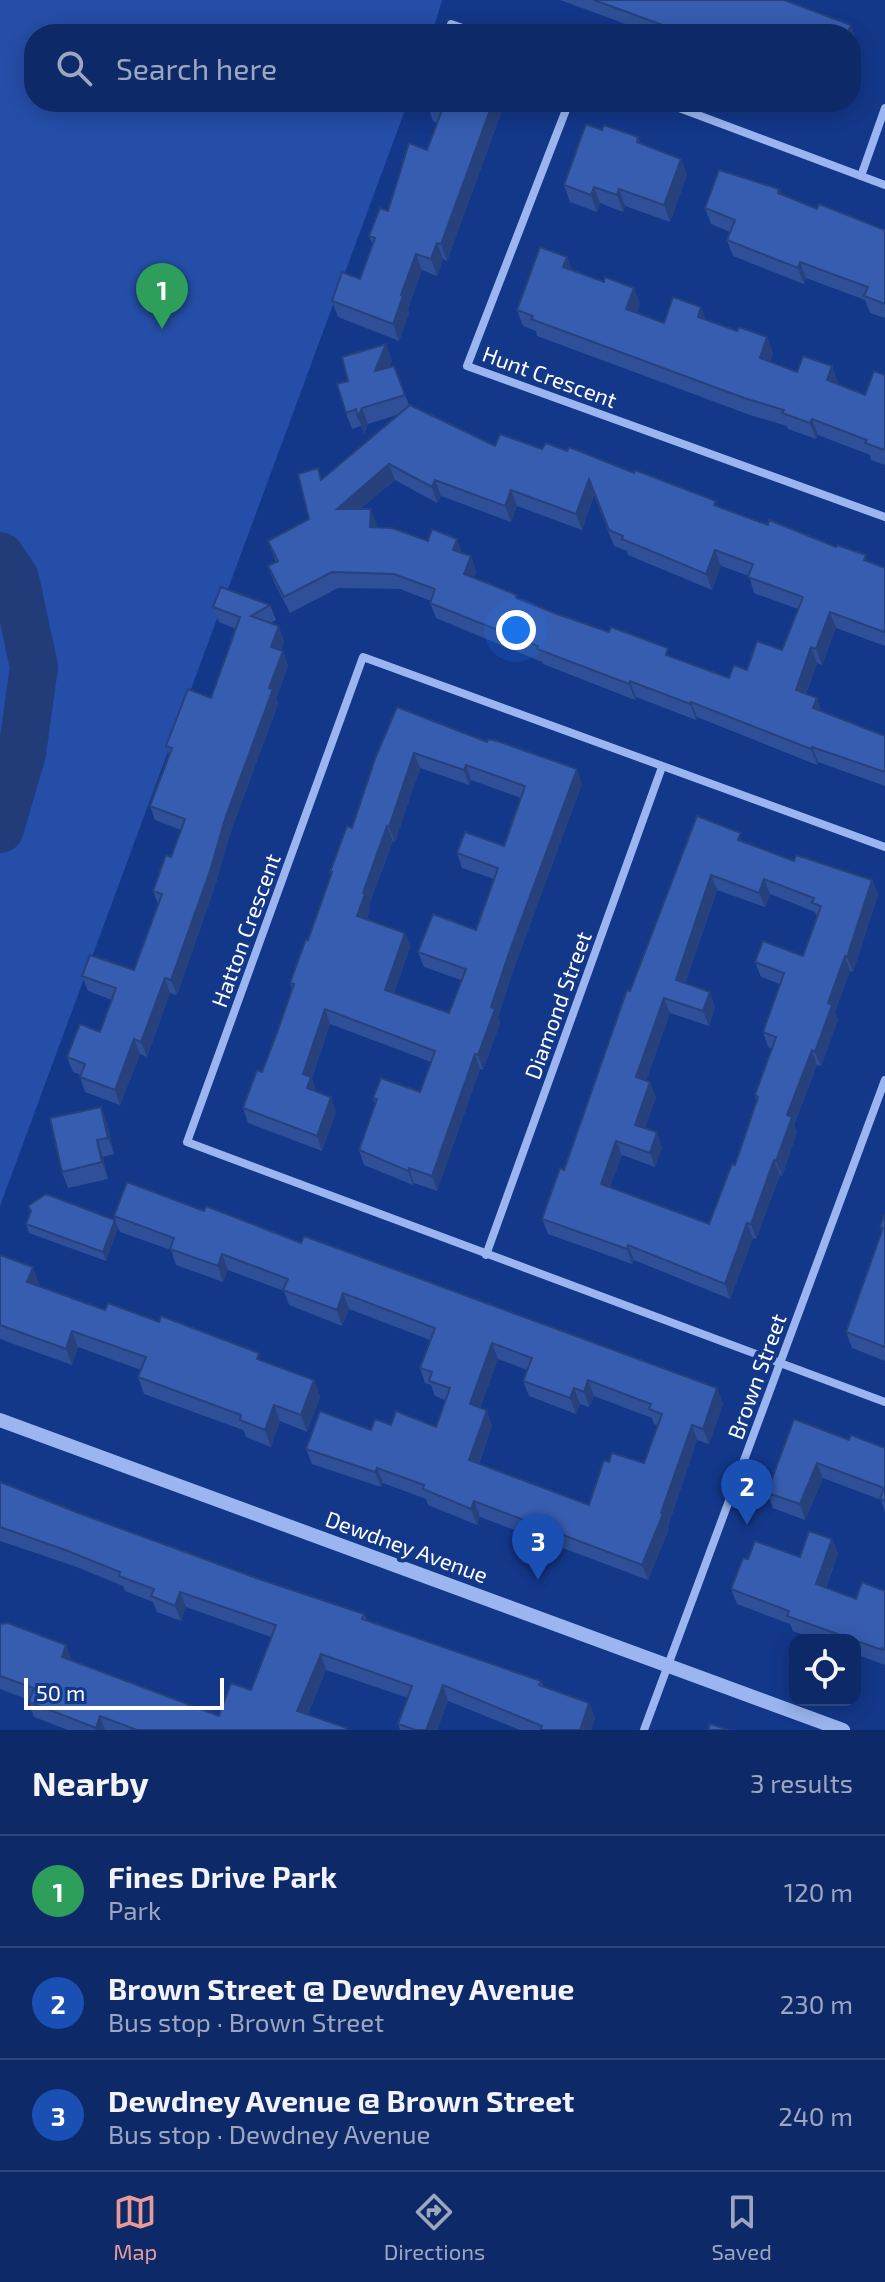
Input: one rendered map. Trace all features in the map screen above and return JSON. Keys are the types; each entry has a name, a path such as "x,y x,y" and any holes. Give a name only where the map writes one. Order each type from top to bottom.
{"street":[{"path":"861,176 885,108"},
{"name":"Hunt Crescent","path":"565,112 467,366 885,517"},
{"path":"690,112 885,185"},
{"name":"Hatton Crescent","path":"885,847 363,657 187,1142 885,1402"},
{"name":"Diamond Street","path":"486,1255 662,767"},
{"name":"Brown Street","path":"644,1730 885,1080"},
{"name":"Dewdney Avenue","path":"0,1420 843,1730"}],"shaded area":[{"path":"0,0 442,0 435,24 24,24 24,112 404,112 0,1206"}],"building":[{"path":"594,0 784,0 848,24 660,24"},
{"path":"441,112 489,112 441,244 437,243 431,259 416,254 393,324 332,301 342,272 360,279 375,238 369,236 380,208 388,211 409,143 427,150"},
{"path":"586,124 602,130 604,125 638,137 637,142 681,159 664,205 619,189 617,195 594,187 591,195 564,185"},
{"path":"719,170 779,189 778,193 817,209 819,204 885,230 885,304 864,296 868,287 800,262 798,268 727,240 735,220 705,208"},
{"path":"540,247 567,257 563,267 604,282 605,277 634,288 626,309 664,323 673,297 701,307 698,317 737,331 739,327 767,337 760,358 797,372 803,356 832,366 827,380 865,395 874,371 885,375 885,450 812,419 810,423 782,413 784,410 531,319 533,316 517,310"},
{"path":"386,344 375,371 394,366 405,395 362,408 358,417 356,409 346,413 337,384 348,381 342,357"},
{"path":"410,405 495,446 500,434 542,449 546,443 567,451 569,447 716,501 714,505 768,525 769,520 836,547 866,555 864,560 885,568 884,632 830,612 816,649 811,647 796,690 817,698 813,708 885,736 885,772 811,749 691,702 630,681 629,684 537,649 538,646 430,603 435,589 394,574 332,572 284,597 268,566 278,561 268,541 309,519 298,474 318,468 321,480","holes":["389,464 432,487 435,480 505,506 511,490 576,514 589,479 609,530 623,536 622,539 706,574 715,550 753,564 748,577 803,597 782,650 757,641 747,670 734,665 729,678 666,655 668,648 611,627 609,632 557,614 464,574 471,556 453,550 457,539 432,529 428,541 392,528 370,527 371,509 337,509"]},
{"path":"221,587 270,605 251,616 279,626 271,647 283,651 269,688 273,689 171,980 165,978 141,1042 134,1039 115,1090 80,1077 85,1064 67,1057 80,1024 100,1032 116,988 82,976 90,955 134,970 162,894 153,891 166,855 171,857 185,819 150,806 172,748 166,746 188,689 211,698 240,617 213,607"},
{"path":"397,707 487,742 488,739 497,741 577,769 509,953 491,1007 495,1009 478,1055 475,1054 432,1176 409,1168 408,1171 359,1150 381,1078 420,1092 435,1051 325,1009 303,1074 311,1077 307,1088 331,1097 317,1136 243,1108 257,1070 262,1072 278,1030 294,984 290,983 347,826 352,828 376,756","holes":["414,753 464,770 466,765 525,786 504,846 465,832 457,853 498,868 476,930 433,914 418,952 466,969 449,1013 385,990 405,933 357,916"]},
{"path":"697,816 741,833 738,840 794,861 796,855 872,880 828,1003 832,1005 815,1052 812,1050 787,1115 792,1117 776,1161 751,1224 747,1223 725,1284 628,1245 627,1249 542,1219 560,1168 564,1170 627,990 630,991","holes":["711,875 759,893 764,879 814,898 812,903 821,906 803,956 763,941 755,962 784,973 763,1032 776,1037 735,1165 732,1164 709,1224 601,1184 616,1141 650,1153 657,1132 635,1125 650,1082 636,1077 664,998 703,1011 710,992 676,980"]},
{"path":"101,1107 108,1138 97,1140 102,1162 62,1172 50,1118"},
{"path":"127,1182 204,1211 206,1206 301,1243 304,1236 717,1388 703,1429 692,1425 663,1514 642,1565 474,1501 471,1509 423,1489 424,1485 377,1468 375,1472 306,1449 320,1411 371,1430 375,1419 391,1425 396,1411 436,1427 450,1388 429,1381 432,1372 420,1368 435,1328 343,1293 337,1310 283,1290 288,1279 222,1254 218,1266 170,1249 174,1238 114,1216","holes":["492,1343 532,1358 523,1381 570,1398 574,1388 584,1392 588,1380 651,1404 649,1409 662,1414 644,1463 612,1453 609,1462 604,1460 589,1505 469,1460 487,1410 470,1404"]},
{"path":"46,1194 115,1220 103,1252 26,1224 31,1211 28,1206"},
{"path":"885,1214 885,1347 846,1332 883,1228 880,1227"},
{"path":"0,1255 33,1267 27,1282 105,1310 108,1303 159,1322 161,1316 259,1353 257,1359 314,1380 301,1415 274,1405 265,1430 240,1420 241,1415 138,1377 146,1357 72,1331 66,1349 0,1325"},
{"path":"794,1419 849,1440 851,1435 885,1448 885,1501 880,1499 884,1488 817,1463 800,1504 767,1493"},
{"path":"0,1482 259,1579 364,1614 362,1619 541,1681 539,1685 589,1703 580,1730 540,1730 542,1726 443,1685 426,1730 416,1730 398,1724 412,1686 321,1654 297,1711 346,1730 137,1730 100,1716 96,1728 29,1702 34,1688 0,1676 0,1624 8,1623 66,1645 62,1657 219,1716 231,1683 251,1690 276,1625 180,1592 175,1606 151,1596 154,1589 119,1576 120,1572 0,1527"},
{"path":"809,1531 832,1539 816,1584 856,1599 862,1582 885,1591 885,1649 861,1642 861,1634 837,1634 787,1616 789,1611 731,1589 743,1558 748,1559 755,1541 800,1557"},
{"path":"710,1724 729,1730 708,1730"}],"waterway":[{"path":"0,556 15,578 34,667 22,753 0,829"},
{"path":"0,571 3,561"}],"place":[{"name":"Fines Drive Park","path":"162,329"},
{"name":"Brown Street @ Dewdney Avenue","path":"747,1525"},
{"name":"Dewdney Avenue @ Brown Street","path":"538,1580"}]}
